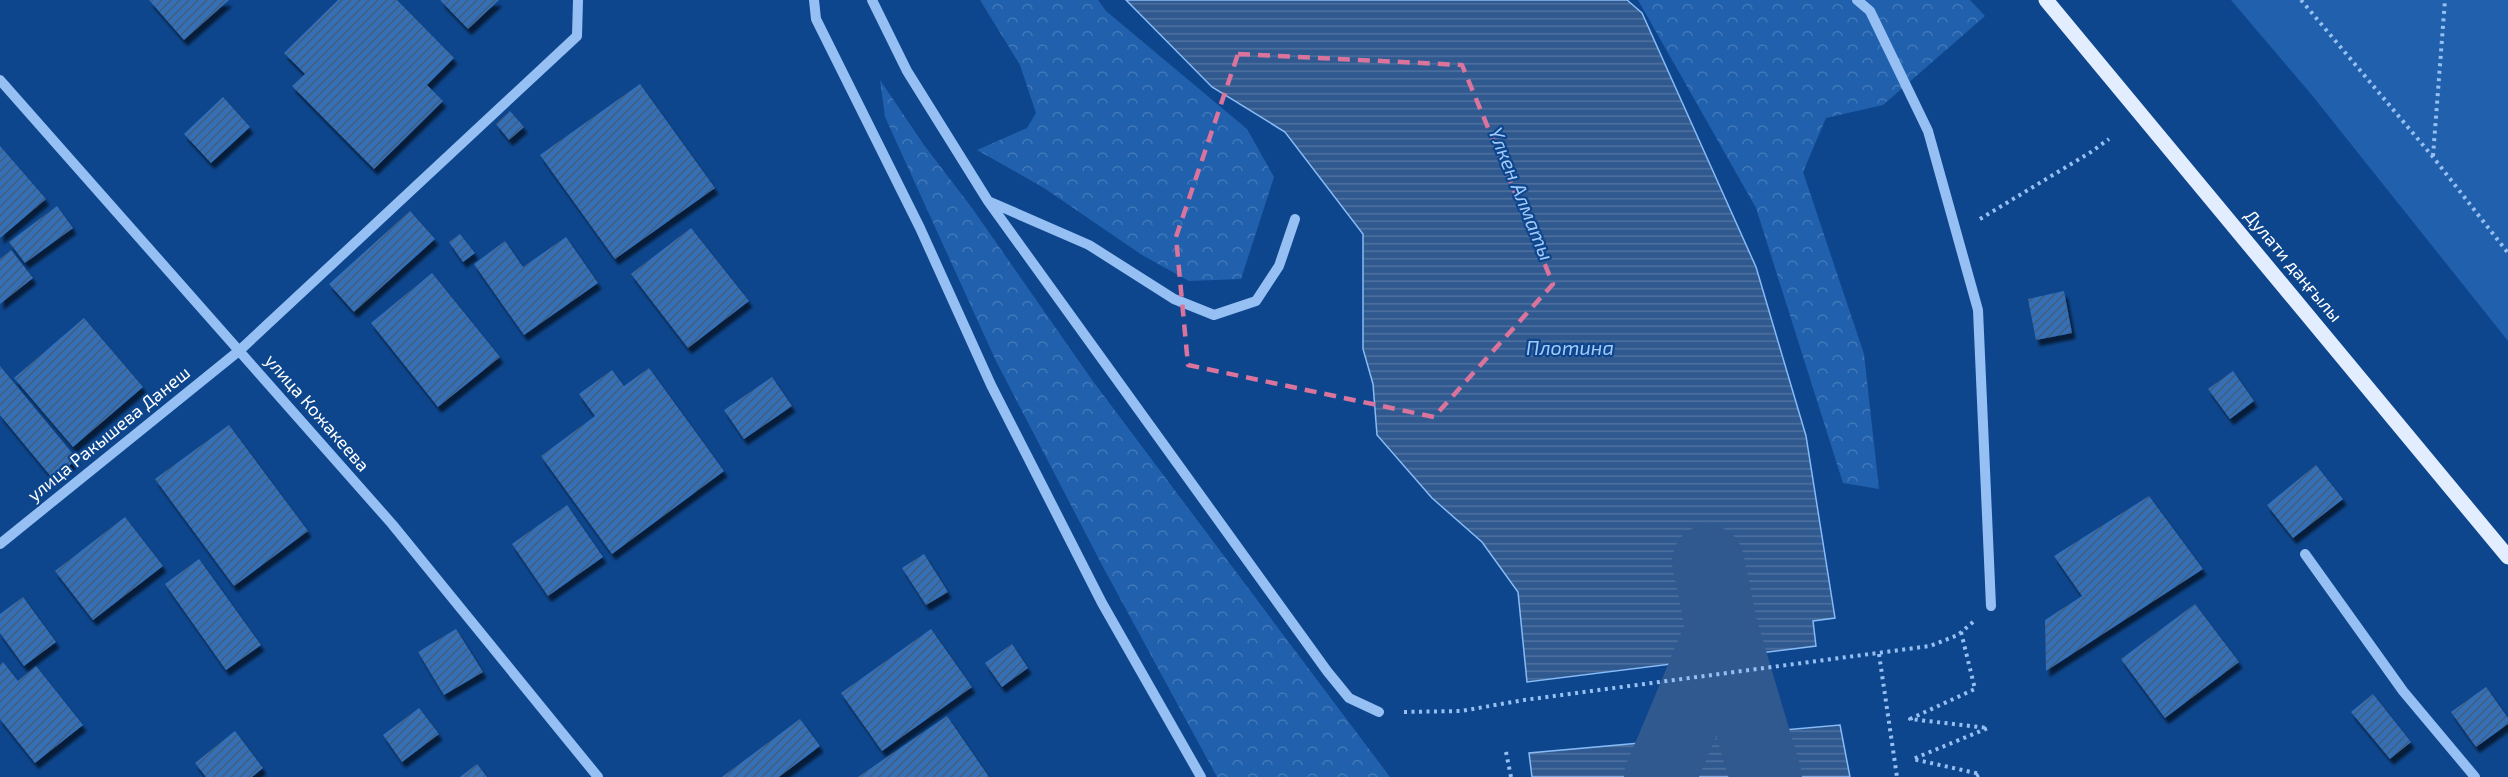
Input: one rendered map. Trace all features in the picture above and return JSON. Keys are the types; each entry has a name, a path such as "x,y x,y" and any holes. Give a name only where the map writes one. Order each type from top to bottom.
{"main road":[{"name":"Дулати даңғылы","path":"2046,0 2508,557"}],"street":[{"name":"улица Ракышева Данеш","path":"0,544 240,350 577,36 578,0"},
{"path":"814,0 816,19 920,228 991,384 1101,603 1201,777"},
{"path":"872,0 907,71 988,201 1349,698 1379,712"},
{"path":"1857,0 1870,11 1929,131 1978,310 1991,606"},
{"name":"улица Кожакеева","path":"0,80 392,524 598,777"},
{"path":"988,201 1089,245 1174,299 1214,315 1256,301 1279,266 1295,219"},
{"path":"2305,554 2403,691 2475,777"}],"path":[{"path":"2301,0 2433,157 2508,253"},
{"path":"2433,157 2445,0"},
{"path":"1956,232 2109,139"},
{"path":"1379,712 1461,711 1524,700 1930,646 1961,632 1991,606"},
{"path":"1961,632 1975,689 1910,719 1988,728 1913,759 1980,774 1975,777"},
{"path":"1879,654 1897,777"},
{"path":"1506,752 1511,777"}],"highlighted area":[{"path":"1238,54 1462,65 1553,284 1434,417 1188,365 1176,237"}],"green space":[{"path":"980,0 1098,0 1106,11 1247,129 1274,177 1241,279 1189,281 1142,255 1044,188 977,150 1027,128 1036,113 1020,65"},
{"path":"1638,0 1970,0 1985,16 1883,105 1826,118 1803,172 1864,354 1879,489 1843,483 1756,208"},
{"path":"2231,0 2508,0 2508,341 2311,94"},
{"path":"880,80 1092,380 1390,777 1217,777 1102,565 996,361 885,117"}],"water":[{"name":"Плотина","path":"1126,0 1627,0 1642,13 1756,267 1806,436 1835,618 1813,621 1816,646 1527,682 1518,592 1482,542 1432,498 1377,435 1373,384 1363,349 1363,234 1285,132 1212,87"},
{"path":"1840,725 1850,777 1532,777 1529,753"}],"building":[{"path":"149,0 229,0 184,40"},
{"path":"338,0 397,0 454,58 427,85 443,101 374,169 292,86 305,74 284,53"},
{"path":"440,0 499,0 468,29"},
{"path":"640,84 715,188 615,259 540,155"},
{"path":"223,97 250,127 211,163 184,134"},
{"path":"510,111 524,127 509,140 496,124"},
{"path":"0,146 46,199 0,238"},
{"path":"57,206 73,228 25,263 9,242"},
{"path":"410,211 435,239 354,312 329,284"},
{"path":"691,228 749,301 688,348 631,274"},
{"path":"460,234 475,253 463,262 449,242"},
{"path":"566,237 598,283 524,335 474,264 505,241 523,267"},
{"path":"11,250 33,278 0,304 0,259"},
{"path":"432,273 500,357 438,407 371,323"},
{"path":"2064,291 2072,333 2036,340 2028,299"},
{"path":"84,318 143,387 73,447 14,378"},
{"path":"0,366 77,459 53,479 0,415"},
{"path":"649,368 724,471 612,554 541,456 595,416 579,394 612,370 624,386"},
{"path":"2233,371 2254,401 2230,419 2208,389"},
{"path":"772,377 792,406 744,439 724,410"},
{"path":"229,425 308,531 234,586 155,479"},
{"path":"2316,465 2343,499 2293,538 2267,505"},
{"path":"2149,496 2203,569 2046,671 2045,620 2082,596 2054,556"},
{"path":"567,505 603,557 548,596 512,544"},
{"path":"125,517 163,566 93,620 55,571"},
{"path":"924,554 948,592 926,605 902,568"},
{"path":"199,559 261,645 226,670 165,584"},
{"path":"23,597 56,642 24,666 0,633 0,614"},
{"path":"2195,604 2239,662 2165,718 2121,659"},
{"path":"456,629 483,672 444,695 418,652"},
{"path":"931,629 972,687 882,751 841,693"},
{"path":"1012,644 1028,668 1002,687 985,663"},
{"path":"3,662 18,681 36,666 83,725 35,763 0,719 0,665"},
{"path":"2486,687 2508,718 2508,724 2476,747 2451,712"},
{"path":"2373,694 2411,742 2390,759 2351,712"},
{"path":"419,708 439,734 402,762 383,735"},
{"path":"947,716 989,777 858,777"},
{"path":"800,719 820,746 779,777 722,777"},
{"path":"235,731 263,768 252,777 206,777 195,763"},
{"path":"477,764 487,777 460,777"}],"waterway":[{"name":"Үлкен Алматы","path":"1708,561 1722,629 1766,777"},
{"name":"Үлкен Алматы","path":"1660,777 1722,629"}]}
